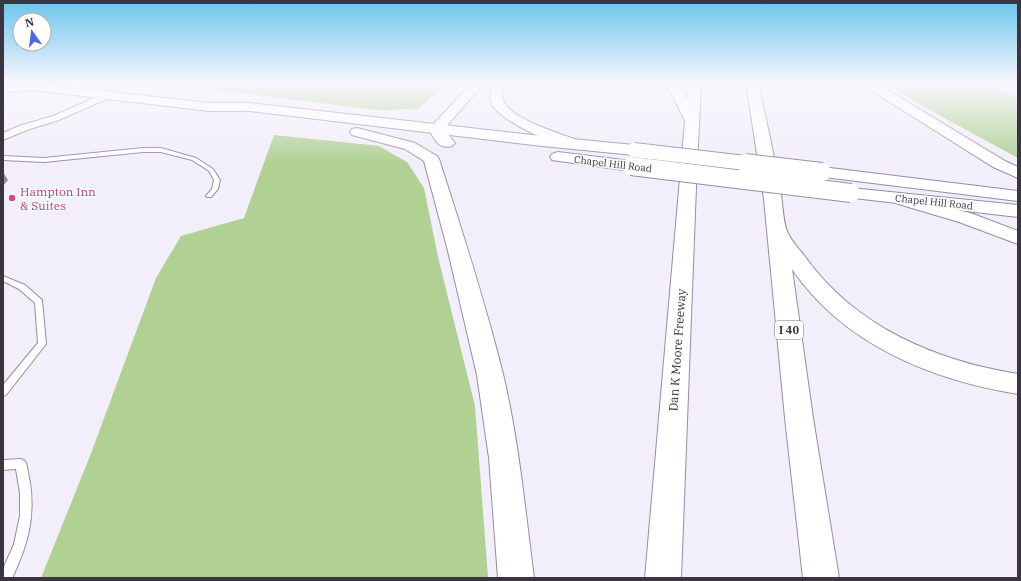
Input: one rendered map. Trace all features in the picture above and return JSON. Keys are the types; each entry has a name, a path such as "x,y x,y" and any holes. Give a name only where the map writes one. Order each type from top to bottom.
{"main road":[{"name":"Chapel Hill Road","path":"217,110 236,117 447,143 822,172 1018,196"},
{"name":"Chapel Hill Road","path":"276,110 575,144 633,158 852,193 1018,212"},
{"path":"447,143 441,138 436,129 453,110"},
{"path":"503,110 509,116 526,125 575,144"},
{"path":"687,110 692,121"},
{"name":"Dan K Moore Freeway","path":"663,578 693,110"},
{"name":"I 40","path":"758,110 778,233 796,397 821,578"},
{"path":"913,110 999,164 1018,173"},
{"path":"358,132 410,146 431,159 458,251 490,375 504,458 516,578"},
{"path":"901,199 966,218 1018,238"},
{"path":"778,233 826,296 859,324 879,337 905,350 952,369 978,377 1018,384"}],"street":[{"path":"3,137 56,110"},
{"path":"23,128 56,118 74,110"}],"lane":[{"path":"3,158 44,160 143,150 161,150 194,159 211,170 217,180 215,189 210,196"},
{"path":"3,278 22,287 39,302 42,344 3,392"},
{"path":"3,465 21,464 25,483 26,522 11,568 5,578"}],"green space":[{"path":"930,110 1018,110 1018,158"},
{"path":"274,135 379,146 407,162 424,188 438,257 475,406 488,578 41,578 90,456 156,278 181,236 244,218"}],"place":[{"name":"Hampton Inn & Suites","path":"12,198"}]}
